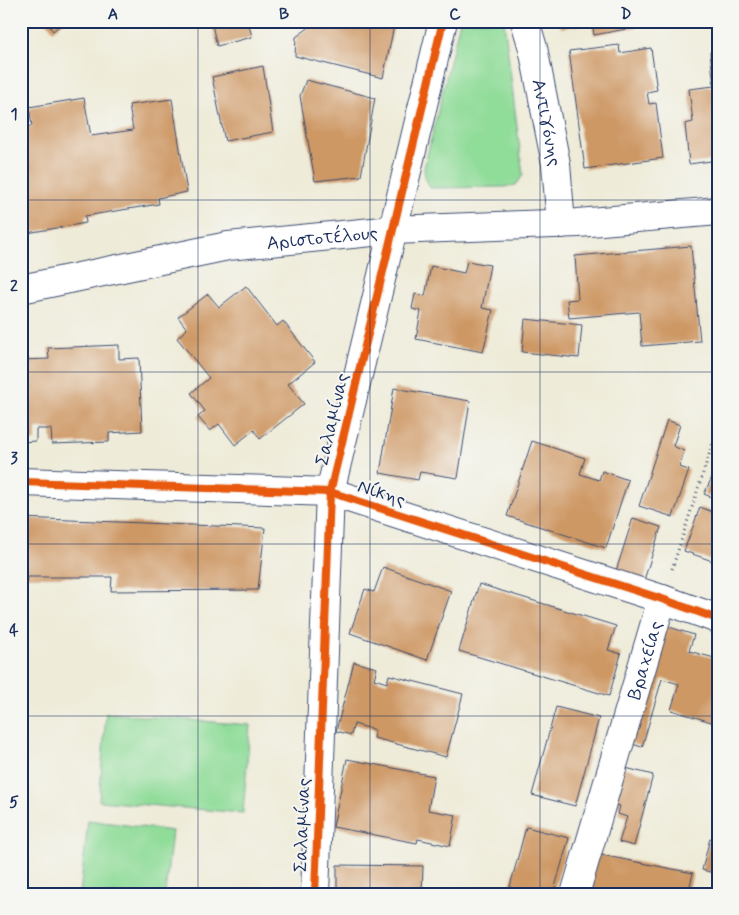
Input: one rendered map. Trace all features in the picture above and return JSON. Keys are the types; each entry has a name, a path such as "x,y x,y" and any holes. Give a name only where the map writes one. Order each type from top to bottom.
{"street":[{"name":"Σαλαμίνας","path":"315,894 330,492 442,21"},
{"name":"Αντιγόνης","path":"525,21 533,48 556,164 561,224"},
{"name":"Αριστοτέλους","path":"21,289 228,246 393,230 561,224 718,211"},
{"name":"Νίκης","path":"21,482 330,492 662,598 718,619"},
{"name":"Βραχείας","path":"575,894 662,598"}],"green space":[{"path":"460,21 504,21 523,175 516,185 504,187 430,188 425,177 424,168"},
{"path":"106,713 250,725 243,813 99,801"},
{"path":"88,820 172,831 165,894 80,894"}],"building":[{"path":"46,21 65,21 53,31"},
{"path":"211,21 248,21 252,37 217,46"},
{"path":"318,21 395,21 383,78 295,56 296,37"},
{"path":"559,21 636,21 637,27 594,35 592,23 561,28"},
{"path":"619,45 620,53 651,48 657,90 647,92 649,104 656,103 663,158 585,169 569,51"},
{"path":"718,51 718,160 689,164 685,124 693,122 689,89 714,86 710,52"},
{"path":"263,66 273,132 225,141 212,77"},
{"path":"306,80 375,98 361,176 315,181 300,96"},
{"path":"84,98 91,136 133,130 129,105 172,99 187,192 158,198 159,204 85,216 86,223 21,234 21,127 32,126 29,107"},
{"path":"691,246 700,341 642,346 639,312 569,318 567,300 578,299 575,256"},
{"path":"467,261 490,265 482,308 493,310 483,352 416,339 421,311 412,309 415,294 425,296 431,266 464,273"},
{"path":"246,286 277,326 283,321 315,362 288,384 304,404 260,439 254,430 235,445 219,424 210,431 198,417 205,411 191,393 209,378 177,338 187,329 178,317 208,294 219,307"},
{"path":"525,319 582,325 579,358 522,352"},
{"path":"119,345 119,359 139,358 142,431 109,433 109,442 52,444 51,429 36,429 36,441 21,442 21,360 49,359 48,348"},
{"path":"394,388 470,401 458,478 420,472 418,480 380,473"},
{"path":"667,420 680,425 673,446 684,451 679,467 689,470 673,517 639,506"},
{"path":"532,441 585,458 580,474 599,480 602,471 628,480 606,548 507,516"},
{"path":"716,469 718,470 718,500 704,494"},
{"path":"700,507 718,514 718,563 684,551"},
{"path":"21,518 265,528 258,590 111,591 112,577 27,577 21,609"},
{"path":"633,518 661,527 644,580 616,571"},
{"path":"383,567 451,591 427,660 350,633 365,589 374,592"},
{"path":"479,584 616,626 608,650 621,654 609,696 459,651"},
{"path":"657,623 694,635 689,651 718,659 718,724 671,710 679,684 662,679 642,747 622,741"},
{"path":"354,662 377,668 374,679 387,683 389,675 463,694 446,757 374,738 375,730 354,724 351,735 336,731"},
{"path":"556,707 599,718 575,806 532,795"},
{"path":"347,759 434,776 428,810 456,815 450,846 418,839 417,843 333,827"},
{"path":"614,765 653,775 634,846 619,842 627,817 618,814 620,806 604,801"},
{"path":"526,827 569,838 553,894 508,894"},
{"path":"710,838 718,840 718,874 702,870"},
{"path":"596,854 693,873 688,894 588,894"},
{"path":"337,865 423,866 422,894 337,894"}],"cycle path":[{"path":"315,894 330,492 443,21"},
{"path":"21,482 330,492 662,599 718,619"}]}
